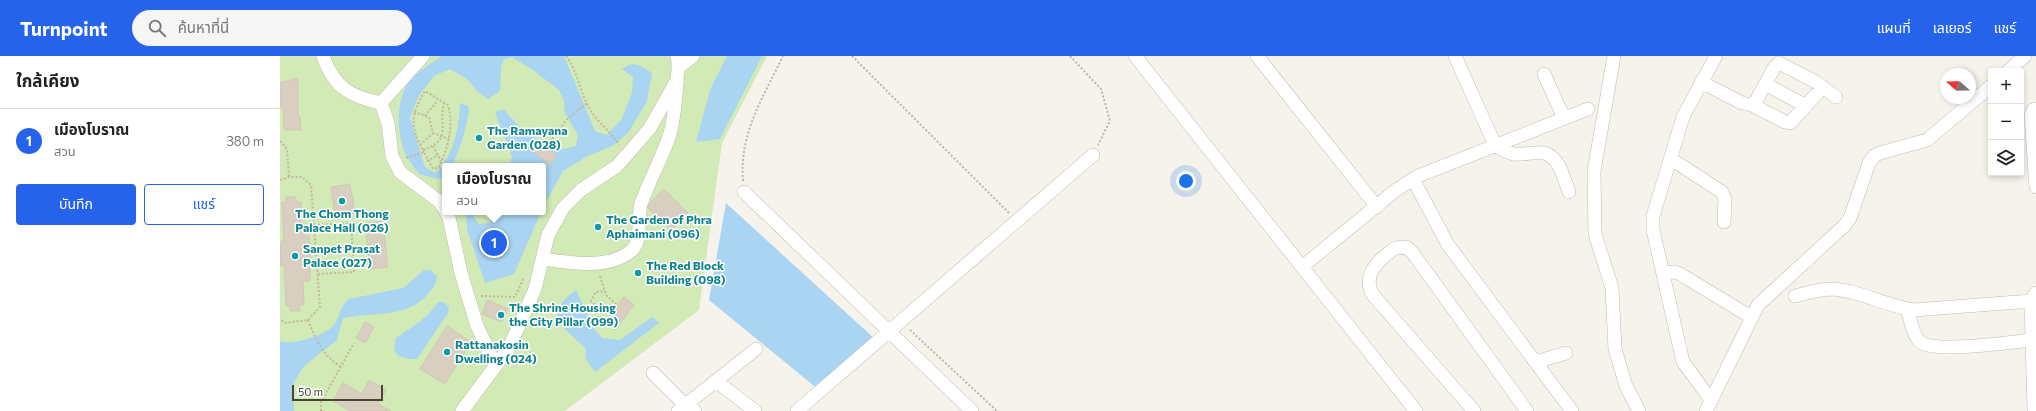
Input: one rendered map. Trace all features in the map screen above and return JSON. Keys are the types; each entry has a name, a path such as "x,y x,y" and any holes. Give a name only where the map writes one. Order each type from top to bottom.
{"street":[{"path":"323,56 335,81 347,92 381,103"},
{"path":"381,103 423,56"},
{"path":"543,258 568,262 599,263 620,258 633,250 638,239 638,218 641,206 669,136 675,110 679,61 693,56"},
{"path":"1257,56 1376,207"},
{"path":"1455,56 1495,145 1508,152 1516,154 1542,153 1553,159 1559,167 1568,192"},
{"path":"1614,56 1594,171 1595,234 1612,288 1615,349 1626,386 1639,411"},
{"path":"1708,405 1683,362 1653,230 1653,216 1683,117 1716,56"},
{"path":"2011,68 2023,57"},
{"path":"1140,58 1416,411"},
{"path":"1752,105 1756,101 1774,68 1779,63 1824,87 1836,96"},
{"path":"1544,74 1564,118"},
{"path":"462,411 508,348 535,289 548,235 563,208 580,190 617,166 650,128 677,80"},
{"path":"1701,82 1742,104 1752,105 1787,123 1793,120 1824,87"},
{"path":"1766,84 1806,106"},
{"path":"1708,405 1751,317 1763,299 1847,222 1853,211 1869,163 1874,156 1927,140 1988,89"},
{"path":"381,103 388,123 392,156 400,172 442,205"},
{"path":"1302,267 1413,179 1588,109"},
{"path":"2036,109 2033,110 2031,116 2036,187"},
{"path":"797,411 1093,155"},
{"path":"1670,159 1722,192 1725,199 1724,222"},
{"path":"1413,179 1448,245 1572,411"},
{"path":"744,192 888,332 972,411"},
{"path":"449,215 461,273 477,326 495,364"},
{"path":"1474,411 1372,295 1369,289 1368,277 1371,270 1395,248 1406,248 1412,252 1526,411"},
{"path":"1663,273 1675,272 1680,274 1751,317"},
{"path":"1795,296 1816,290 1832,289 1907,309 1951,308 2033,297 2032,340 2034,411"},
{"path":"1907,309 1915,334 1919,341 1927,345 1950,347 2032,340"},
{"path":"653,373 686,409 716,381 756,349"},
{"path":"1536,362 1566,353"},
{"path":"716,381 755,411"}],"path":[{"path":"566,56 572,64 585,105 597,121 617,142"},
{"path":"744,192 742,169 745,140 755,113 783,56"},
{"path":"852,56 1017,221"},
{"path":"1070,56 1101,89 1110,121 1093,155"},
{"path":"425,91 444,103 448,105 451,114 449,139 439,167 433,168 427,161 420,145 412,118 425,91"},
{"path":"425,116 438,100"},
{"path":"408,157 433,146 442,136 443,125 441,115 444,103"},
{"path":"552,139 568,118 585,105"},
{"path":"414,112 429,117 434,133"},
{"path":"434,133 449,139"},
{"path":"420,145 434,133"},
{"path":"280,141 287,149 289,177"},
{"path":"433,146 441,162"},
{"path":"427,161 438,155"},
{"path":"280,180 289,177 302,177 311,185 320,307 308,320 286,323 280,319"},
{"path":"314,225 351,223 354,272 317,274"},
{"path":"599,263 600,280 604,291 617,305"},
{"path":"603,313 591,301 596,292 604,291"},
{"path":"308,320 314,336 323,351 330,361 340,366"},
{"path":"900,321 997,411"},
{"path":"321,411 321,402 354,343"}],"green space":[{"path":"280,56 767,56 722,143 699,310 565,411 280,411"}],"water":[{"path":"442,56 564,56 595,131 606,135 621,120 632,93 633,77 622,69 634,64 652,73 647,101 628,133 614,145 586,157 563,171 546,202 546,163 510,163 512,157 495,112 504,109 522,128 536,138 559,150 576,146 578,135 565,113 564,101 559,90 533,70 512,57 504,59 501,67 500,91 488,99 477,91 467,79 450,69 434,76 418,97 410,118 425,167 435,173 442,165 442,178 437,179 419,174 404,151 400,134 399,116 401,99 408,83 424,68"},
{"path":"727,56 762,56 720,139 696,142 710,90"},
{"path":"460,103 469,107 467,122 453,163 443,163 451,150 457,132"},
{"path":"726,203 876,340 819,390 709,300"},
{"path":"466,215 474,215 479,224 489,223 497,215 540,215 514,274 485,283 467,229"},
{"path":"424,270 430,270 437,276 436,281 430,292 411,307 399,311 343,318 337,340 304,366 293,384 294,411 280,411 280,341 300,341 323,333 336,323 343,305 349,299 403,288"},
{"path":"576,290 594,329 602,338 620,340 652,317 659,323 595,372 585,358 586,349 565,329 555,311 568,296"},
{"path":"438,302 444,302 449,308 448,313 417,359 408,359 397,355 394,348 396,338 425,318"}],"building":[{"path":"298,78 298,116 300,116 301,130 284,130 283,107 280,107 280,83"},
{"path":"537,139 557,155 550,165 529,149"},
{"path":"350,184 355,213 335,216 331,187"},
{"path":"664,189 688,213 671,231 648,208 650,203"},
{"path":"286,197 296,197 296,202 301,202 301,224 308,224 311,259 310,281 303,281 304,305 299,305 300,311 290,311 290,306 286,306 284,265 281,266 280,260 281,241 284,242 282,202 286,202"},
{"path":"383,221 388,267 370,269 365,223"},
{"path":"624,297 634,305 615,330 605,322"},
{"path":"487,300 508,309 502,322 482,314"},
{"path":"365,322 374,327 365,343 356,338"},
{"path":"447,326 471,342 445,384 420,369"},
{"path":"369,380 386,390 378,404 391,411 350,411 333,401 343,383 362,394"}],"place":[{"name":"The Ramayana Garden (028)","path":"479,138"},
{"name":"The Chom Thong Palace Hall (026)","path":"342,201"},
{"name":"The Garden of Phra Aphaimani (096)","path":"598,227"},
{"name":"เมืองโบราณ","path":"494,243"},
{"name":"Sanpet Prasat Palace (027)","path":"295,256"},
{"name":"The Red Block Building (098)","path":"638,273"},
{"name":"The Shrine Housing the City Pillar (099)","path":"501,315"},
{"name":"Rattanakosin Dwelling (024)","path":"447,352"}]}
